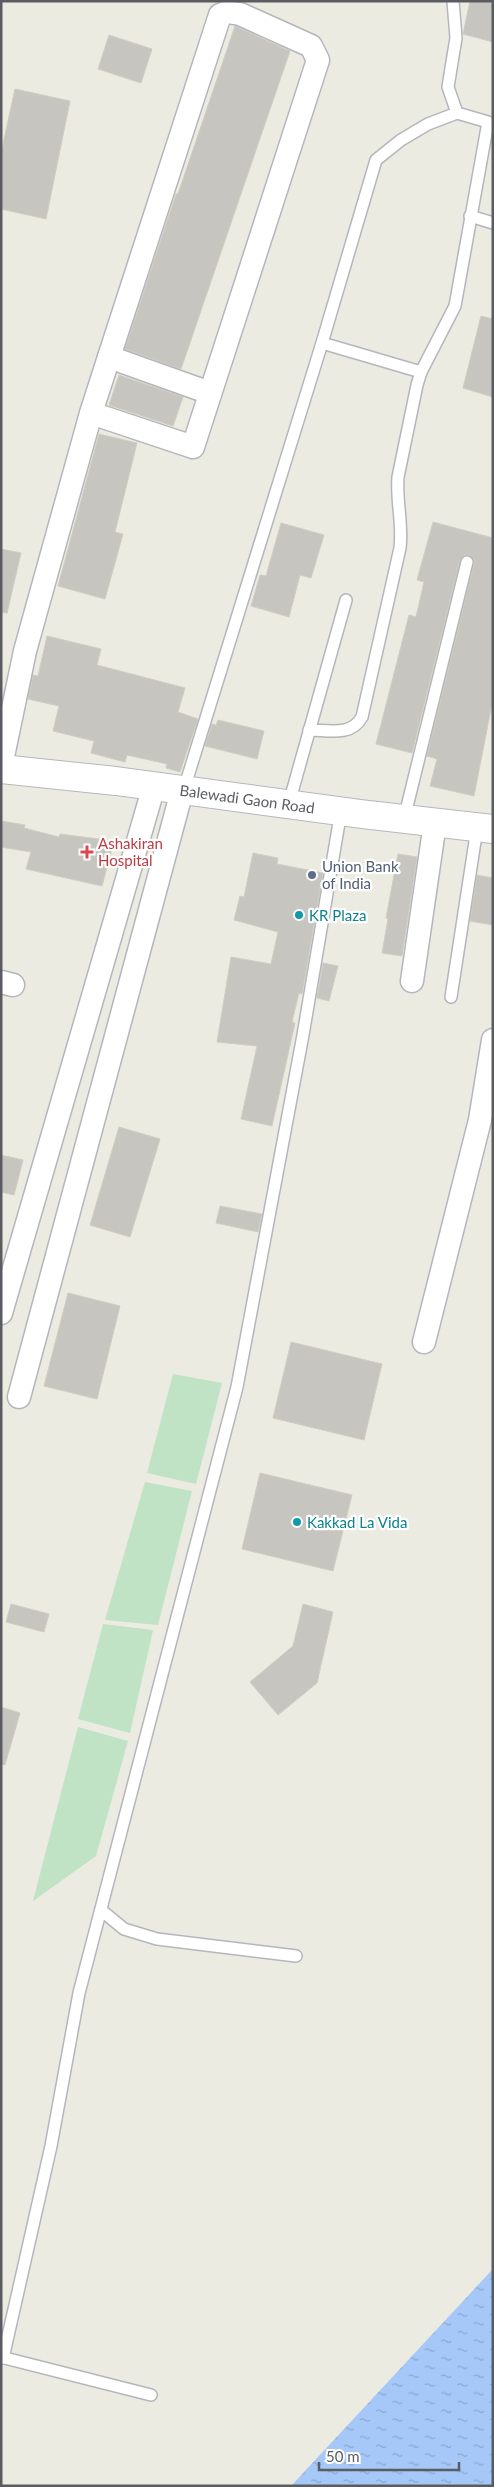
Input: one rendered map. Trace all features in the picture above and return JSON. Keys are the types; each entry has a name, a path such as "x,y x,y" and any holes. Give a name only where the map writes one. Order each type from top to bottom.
{"main road":[{"name":"Balewadi Gaon Road","path":"1,768 152,792 434,830 487,833"},
{"name":"Balewadi Gaon Road","path":"1,782 152,792"},
{"name":"Balewadi Gaon Road","path":"182,796 289,803 341,816 404,819 487,833"}],"street":[{"path":"1,768 25,651 91,413 220,15 227,12 240,14 311,46 318,60 192,447 91,413"},
{"path":"109,358 210,393"},
{"path":"1,1313 152,792"},
{"path":"19,1397 182,796"},
{"path":"412,981 434,830"},
{"path":"424,1342 480,1120 493,1040"}],"lane":[{"path":"453,1 456,38 448,87 458,113"},
{"path":"182,796 376,160 401,140 428,124 458,113 490,122 470,216 455,306 421,372 398,477 396,492 401,536 400,548 362,717 357,725 348,731 309,730"},
{"path":"470,216 493,223"},
{"path":"322,342 421,372"},
{"path":"404,819 467,562"},
{"path":"289,803 346,600"},
{"path":"151,2395 2,2357 51,2146 79,1993 237,1388 300,1054 341,816"},
{"path":"451,997 487,833"},
{"path":"101,1910 124,1929 157,1939 296,1956"}],"green space":[{"path":"173,1374 222,1383 196,1484 147,1473"},
{"path":"145,1482 192,1491 158,1625 105,1620"},
{"path":"103,1624 153,1630 130,1733 78,1719"},
{"path":"78,1727 128,1741 96,1856 33,1901"}],"water":[{"path":"492,2270 493,2486 291,2486"}],"building":[{"path":"470,1 493,1 493,42 463,34"},
{"path":"235,26 290,51 181,369 125,349 176,194 178,194"},
{"path":"109,35 152,49 141,83 98,69"},
{"path":"15,89 70,101 46,219 1,209 1,153"},
{"path":"481,316 493,319 493,397 463,388"},
{"path":"119,375 183,397 173,426 109,405"},
{"path":"99,434 137,443 115,532 123,534 105,599 58,586"},
{"path":"433,522 493,538 493,699 474,796 430,786 437,759 427,756 474,564 474,559 469,555 464,555 460,560 412,753 376,744 409,615 416,617 424,582 417,580"},
{"path":"281,523 324,535 311,578 300,575 289,617 251,606 260,575 266,576"},
{"path":"1,549 21,553 7,613 1,612"},
{"path":"47,636 101,649 97,665 185,688 178,712 198,719 180,772 166,768 167,764 127,755 125,762 91,753 94,741 53,731 59,706 28,699 33,675 38,676"},
{"path":"218,720 264,731 257,759 205,746 212,724 216,725"},
{"path":"1,821 25,825 24,828 59,837 60,834 114,841 102,886 26,869 31,852 1,847"},
{"path":"253,853 278,858 277,864 323,873 302,994 299,993 292,1022 295,1023 272,1126 241,1119 257,1046 217,1042 231,957 271,964 278,932 234,920 240,896 244,897"},
{"path":"398,854 417,857 402,956 382,953 388,919 386,918"},
{"path":"477,875 493,878 493,925 470,921"},
{"path":"323,963 338,966 329,1001 317,998"},
{"path":"119,1127 160,1139 130,1237 90,1225"},
{"path":"1,1155 23,1160 14,1195 1,1192"},
{"path":"220,1206 262,1214 258,1232 216,1223"},
{"path":"68,1293 120,1306 97,1399 44,1386"},
{"path":"291,1342 382,1364 364,1440 273,1418"},
{"name":"Kakkad La Vida","path":"260,1473 352,1495 333,1571 242,1549"},
{"path":"11,1604 49,1614 44,1632 6,1622"},
{"path":"303,1604 333,1612 317,1683 278,1715 250,1682 293,1646"},
{"path":"1,1707 20,1713 5,1765 1,1764"}],"place":[{"name":"Ashakiran Hospital","path":"87,852"},
{"name":"Union Bank of India","path":"312,875"},
{"name":"KR Plaza","path":"299,915"},
{"name":"Kakkad La Vida","path":"297,1522"}]}
